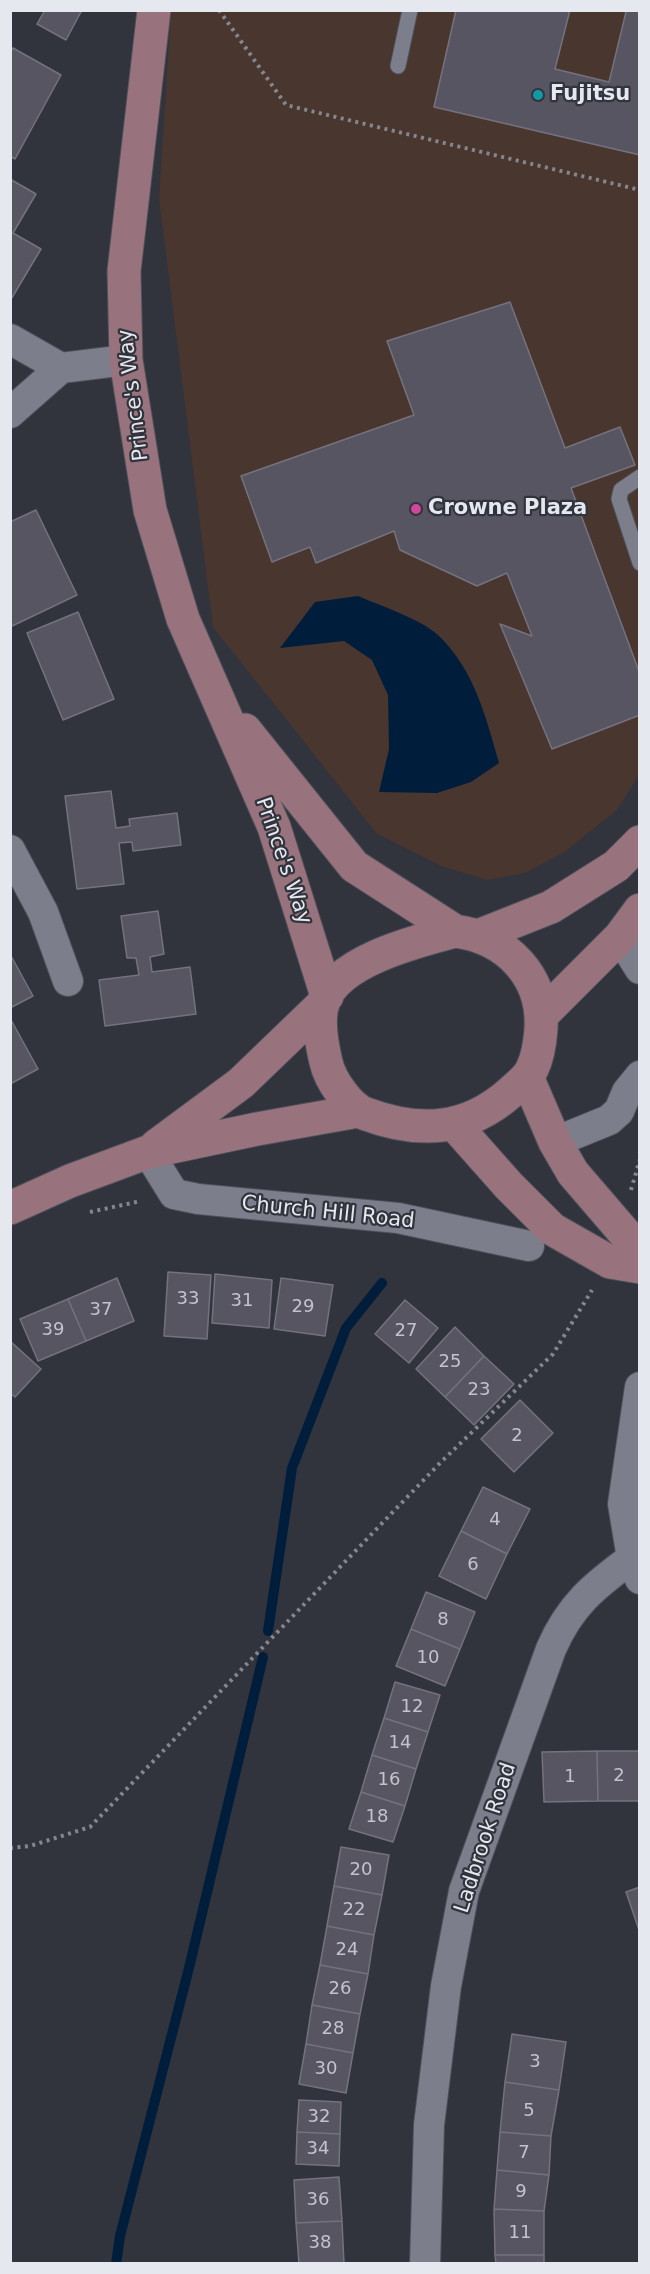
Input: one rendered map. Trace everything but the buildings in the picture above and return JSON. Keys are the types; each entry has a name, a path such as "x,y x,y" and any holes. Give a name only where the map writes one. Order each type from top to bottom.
{"street":[{"name":"Prince's Way","path":"154,10 124,271 126,360 150,510 183,619 274,827 325,1000"},
{"path":"10,339 61,368"},
{"path":"10,413 61,368 126,360"},
{"name":"Prince's Way","path":"218,696 354,866 466,934"},
{"path":"148,1152 241,1083 325,1000 347,974 369,960 416,941 466,934 551,907 616,866 639,842"},
{"path":"10,850 43,912 68,981"},
{"path":"542,1015 620,937 639,910"},
{"path":"10,1208 70,1181 148,1152 358,1111 404,1126 437,1126 454,1124 493,1106 527,1077 537,1058 542,1015 534,982 517,960 466,934"},
{"path":"620,937 639,969"},
{"path":"325,1000 321,1029 328,1071 358,1111"},
{"path":"555,1142 609,1120 619,1111 627,1092 639,1076"},
{"path":"527,1077 555,1142 630,1260"},
{"path":"454,1124 552,1229 630,1260"},
{"name":"Church Hill Road","path":"148,1152 174,1194 198,1199 398,1218 529,1246"},
{"path":"636,1569 623,1504 639,1387"},
{"name":"Ladbrook Road","path":"425,2264 429,2125 446,1986 464,1891 561,1627 592,1588 636,1569"}],"lane":[{"path":"398,66 410,10"},
{"path":"639,477 621,490 620,499 639,563"}],"path":[{"path":"219,10 286,105 639,190"},
{"path":"10,1848 30,1846 90,1827 440,1463 554,1354 630,1260"}],"shaded area":[{"path":"171,11 639,11 639,775 617,810 563,853 525,873 487,880 441,866 377,834 213,627 159,199"}],"water":[{"path":"358,596 400,613 431,629 450,648 470,678 477,694 499,763 471,782 437,793 379,792 389,749 388,695 372,660 344,641 280,648 315,602"}],"waterway":[{"path":"268,1631 292,1468 346,1328 382,1283"},
{"path":"116,2264 120,2236 189,1968 263,1657"}],"place":[{"name":"Fujitsu","path":"538,95"},
{"name":"Crowne Plaza","path":"416,509"}]}
